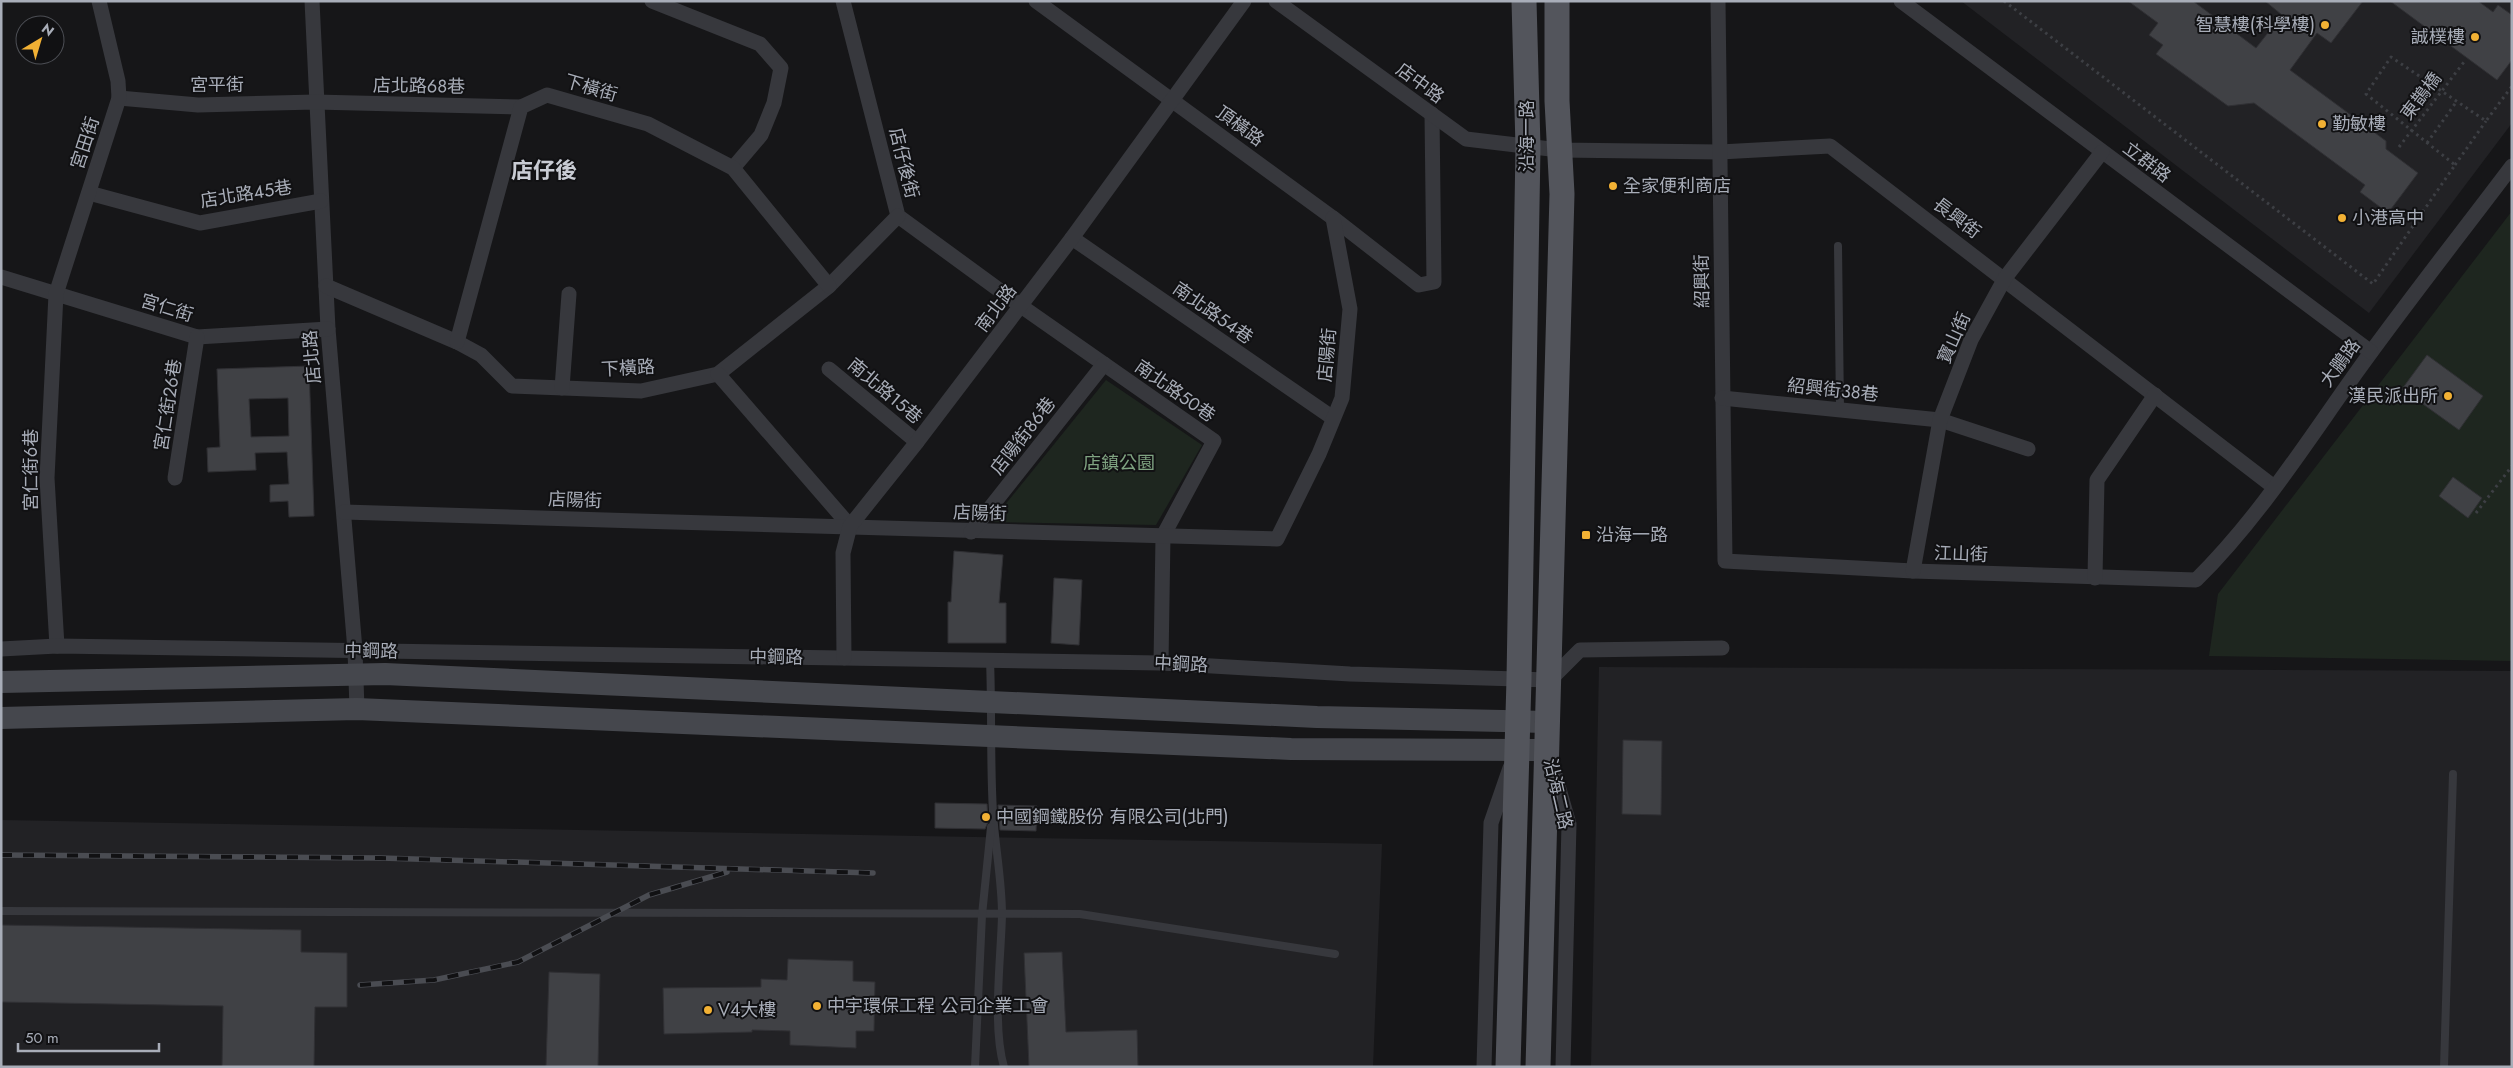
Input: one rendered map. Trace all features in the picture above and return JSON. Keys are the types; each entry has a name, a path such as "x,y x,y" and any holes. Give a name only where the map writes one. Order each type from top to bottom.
{"main road":[{"name":"沿海一路","path":"1517,750 1528,147 1524,1"},
{"name":"沿海一路","path":"1547,750 1562,194 1557,101 1558,1"},
{"name":"沿海二路","path":"1508,1067 1517,750"},
{"name":"沿海二路","path":"1538,1067 1547,750"}],"street":[{"name":"宮田街","path":"56,294 119,98 118,81 100,1"},
{"name":"店北路","path":"312,1 315,102 328,329 355,650 357,709"},
{"path":"652,1 760,44 781,68 774,103 761,135 733,168"},
{"name":"店仔後街","path":"843,1 898,216 1021,306"},
{"name":"頂橫路","path":"1036,1 1333,218 1419,285 1434,282 1432,114"},
{"name":"南北路","path":"844,658 843,553 850,526 1021,306 1244,1"},
{"name":"店中路","path":"1276,1 1466,139 1560,150"},
{"name":"紹興街","path":"1718,1 1722,398 1726,561"},
{"name":"立群路","path":"1900,1 2371,352"},
{"name":"下橫街","path":"521,107 548,95 557,97 648,124 733,168 829,286"},
{"name":"宮平街","path":"119,98 198,105 315,102"},
{"name":"店北路68巷","path":"315,102 521,107"},
{"path":"458,342 521,107"},
{"name":"長興街","path":"1560,150 1720,152 1830,146 2005,278 2274,487"},
{"name":"寶山街","path":"1913,571 1940,420 1971,340 2005,278 2102,152"},
{"name":"大鵬路","path":"2196,580 2219,557 2274,487 2371,352 2512,166"},
{"name":"店北路45巷","path":"89,193 200,222 321,201"},
{"name":"下橫路","path":"326,286 458,342 481,355 512,386 641,390 718,374 829,286 898,216"},
{"name":"店陽街","path":"344,512 850,526 971,532 1277,539 1319,454 1342,398 1350,309 1333,218"},
{"name":"南北路54巷","path":"1072,238 1334,418"},
{"name":"宮仁街","path":"1,277 197,337 328,329"},
{"name":"宮仁街6巷","path":"56,294 47,478 57,646"},
{"path":"562,388 569,294"},
{"name":"南北路50巷","path":"1021,306 1214,440 1163,536 1161,663"},
{"name":"宮仁街26巷","path":"175,478 197,337"},
{"name":"店陽街86巷","path":"971,532 1104,364"},
{"name":"南北路15巷","path":"829,368 917,442"},
{"path":"718,374 850,526"},
{"path":"2095,578 2097,480 2156,395"},
{"name":"紹興街38巷","path":"1722,398 1940,420 2028,449"},
{"name":"江山街","path":"1726,561 1913,571 2196,580"},
{"name":"中鋼路","path":"1,649 57,646 1161,663 1350,674 1550,680"},
{"path":"1550,680 1580,650 1722,648"},
{"name":"中鋼路","path":"1,682 356,674 1317,717 1548,722"},
{"path":"1,718 357,709 1291,749 1547,750"},
{"name":"沿海二路","path":"1484,1067 1491,823 1517,750"},
{"name":"沿海二路","path":"1547,750 1569,824 1563,1067"}],"lane":[{"path":"1838,246 1840,409"},
{"path":"975,1067 982,915 993,813 993,736 990,660"},
{"path":"2444,1067 2453,774"},
{"path":"993,813 1002,914 999,979 1000,1052 1004,1067"},
{"path":"1,911 1080,914 1335,954"}],"path":[{"path":"2004,1 2373,284 2454,164 2512,86"},
{"path":"2454,164 2366,94 2391,56 2486,120"},
{"name":"東鵲橋","path":"2399,147 2464,62"},
{"path":"2427,143 2457,101"},
{"path":"2476,513 2512,466"}],"shaded area":[{"name":"小港高中","path":"1961,1 2512,1 2512,123 2369,313"},
{"path":"1599,667 2512,671 2512,1067 1591,1067"},
{"path":"1,820 1382,844 1373,1067 1,1067"}],"green space":[{"path":"2512,211 2512,661 2209,656 2218,594"},
{"name":"店鎮公園","path":"1106,380 1202,445 1156,525 991,522"}],"building":[{"name":"勤敏樓","path":"2128,1 2193,1 2256,48 2282,15 2265,1 2363,1 2331,43 2317,33 2290,70 2386,141 2386,149 2418,173 2388,213 2360,192 2365,185 2254,103 2228,106 2156,54 2163,45 2149,35 2158,23"},
{"name":"誠樸樓","path":"2390,1 2478,1 2493,12 2498,5 2512,15 2512,60 2497,80"},
{"name":"漢民派出所","path":"2427,355 2483,396 2459,430 2402,389"},
{"path":"309,366 314,516 289,517 288,501 270,502 270,485 289,484 287,452 255,453 256,470 208,472 207,448 220,447 217,369","holes":["288,398 289,436 251,437 249,399"]},
{"path":"2453,477 2482,498 2468,518 2439,496"},
{"path":"954,551 1003,555 999,603 1006,603 1006,643 948,643 948,602 951,602"},
{"path":"1054,578 1082,580 1079,645 1051,643"},
{"path":"1623,740 1662,741 1661,815 1622,814"},
{"path":"935,803 987,804 988,822 985,829 935,828"},
{"path":"998,805 1037,806 1036,831 1000,830"},
{"path":"1,925 301,930 301,952 347,953 347,1007 315,1007 314,1067 222,1067 223,1006 1,1002"},
{"path":"1062,952 1066,1032 1137,1030 1138,1067 1029,1067 1024,953"},
{"name":"中宇環保工程 公司企業工會","path":"788,959 853,961 853,981 875,982 874,1031 856,1031 856,1048 790,1045 790,1031 752,1030 752,1032 664,1034 663,988 761,987 761,979 787,980"},
{"path":"549,972 600,974 598,1067 546,1066"}],"railway":[{"path":"1,855 381,858 873,873"},
{"path":"360,985 434,980 518,962 649,895 727,872"}],"place":[{"name":"智慧樓(科學樓)","path":"2325,25"},
{"name":"誠樸樓","path":"2475,37"},
{"name":"勤敏樓","path":"2322,124"},
{"name":"全家便利商店","path":"1613,186"},
{"name":"小港高中","path":"2342,218"},
{"name":"漢民派出所","path":"2448,396"},
{"name":"沿海一路","path":"1586,535"},
{"name":"中國鋼鐵股份 有限公司(北門)","path":"986,817"},
{"name":"中宇環保工程 公司企業工會","path":"817,1006"},
{"name":"V4大樓","path":"708,1010"}],"district":[{"name":"店仔後","path":"544,170"}]}
